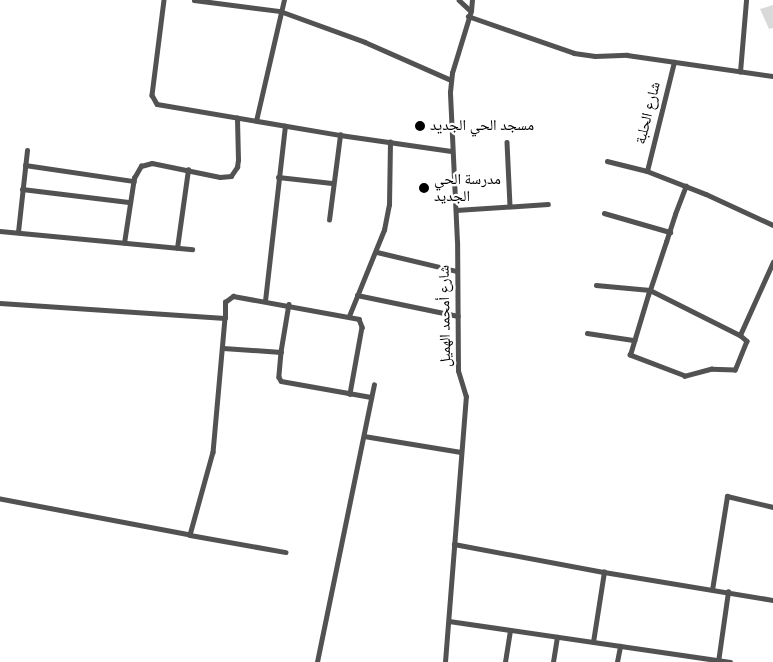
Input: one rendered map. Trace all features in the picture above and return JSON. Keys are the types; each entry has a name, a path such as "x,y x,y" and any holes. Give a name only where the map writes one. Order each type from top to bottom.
{"street":[{"path":"164,0 152,95 154,102 161,106 451,151"},
{"path":"194,0 280,11 364,42 451,80"},
{"path":"256,122 284,0"},
{"path":"459,0 470,14 574,53 595,56 627,55 773,76"},
{"name":"شارع أمحمد الهميل","path":"445,662 466,398 458,371 456,210 451,151 451,80 470,14 472,0"},
{"path":"740,72 746,0"},
{"name":"شارع الحلبة","path":"647,170 674,62"},
{"path":"124,243 137,171 147,164 226,178 234,172 238,160 238,118"},
{"path":"265,301 284,126"},
{"path":"329,220 332,183 340,135"},
{"path":"349,316 377,252 389,205 390,142"},
{"path":"507,142 510,205"},
{"path":"18,232 27,150"},
{"path":"606,161 647,170 773,225"},
{"path":"25,165 134,181"},
{"path":"177,248 188,170"},
{"path":"278,176 332,183"},
{"path":"596,285 650,290 740,334 747,341 735,370 712,369 686,376 631,356 634,340 650,290 686,186"},
{"path":"22,189 130,202"},
{"path":"456,210 548,204"},
{"path":"604,213 670,232"},
{"path":"0,231 192,249"},
{"path":"377,252 457,271"},
{"path":"740,334 773,262"},
{"path":"357,295 458,316"},
{"path":"190,535 213,452 223,348 225,302 231,296 289,304 359,319 362,327 350,394"},
{"path":"0,303 224,318"},
{"path":"289,304 281,352 279,377 282,382 372,398"},
{"path":"587,333 634,340"},
{"path":"223,348 281,352"},
{"path":"318,662 374,385"},
{"path":"364,436 461,452"},
{"path":"712,590 727,496 773,507"},
{"path":"0,499 285,552"},
{"path":"454,544 604,572 773,600"},
{"path":"593,642 604,572"},
{"path":"718,661 728,592"},
{"path":"449,621 730,662"},
{"path":"505,662 510,630"},
{"path":"554,662 557,637"},
{"path":"617,662 620,646"}],"shaded area":[{"path":"773,5 773,28 769,29 760,9"}],"place":[{"name":"مسجد الحي الجديد","path":"420,126"},
{"name":"مدرسة الحي الجديد","path":"424,188"}]}
